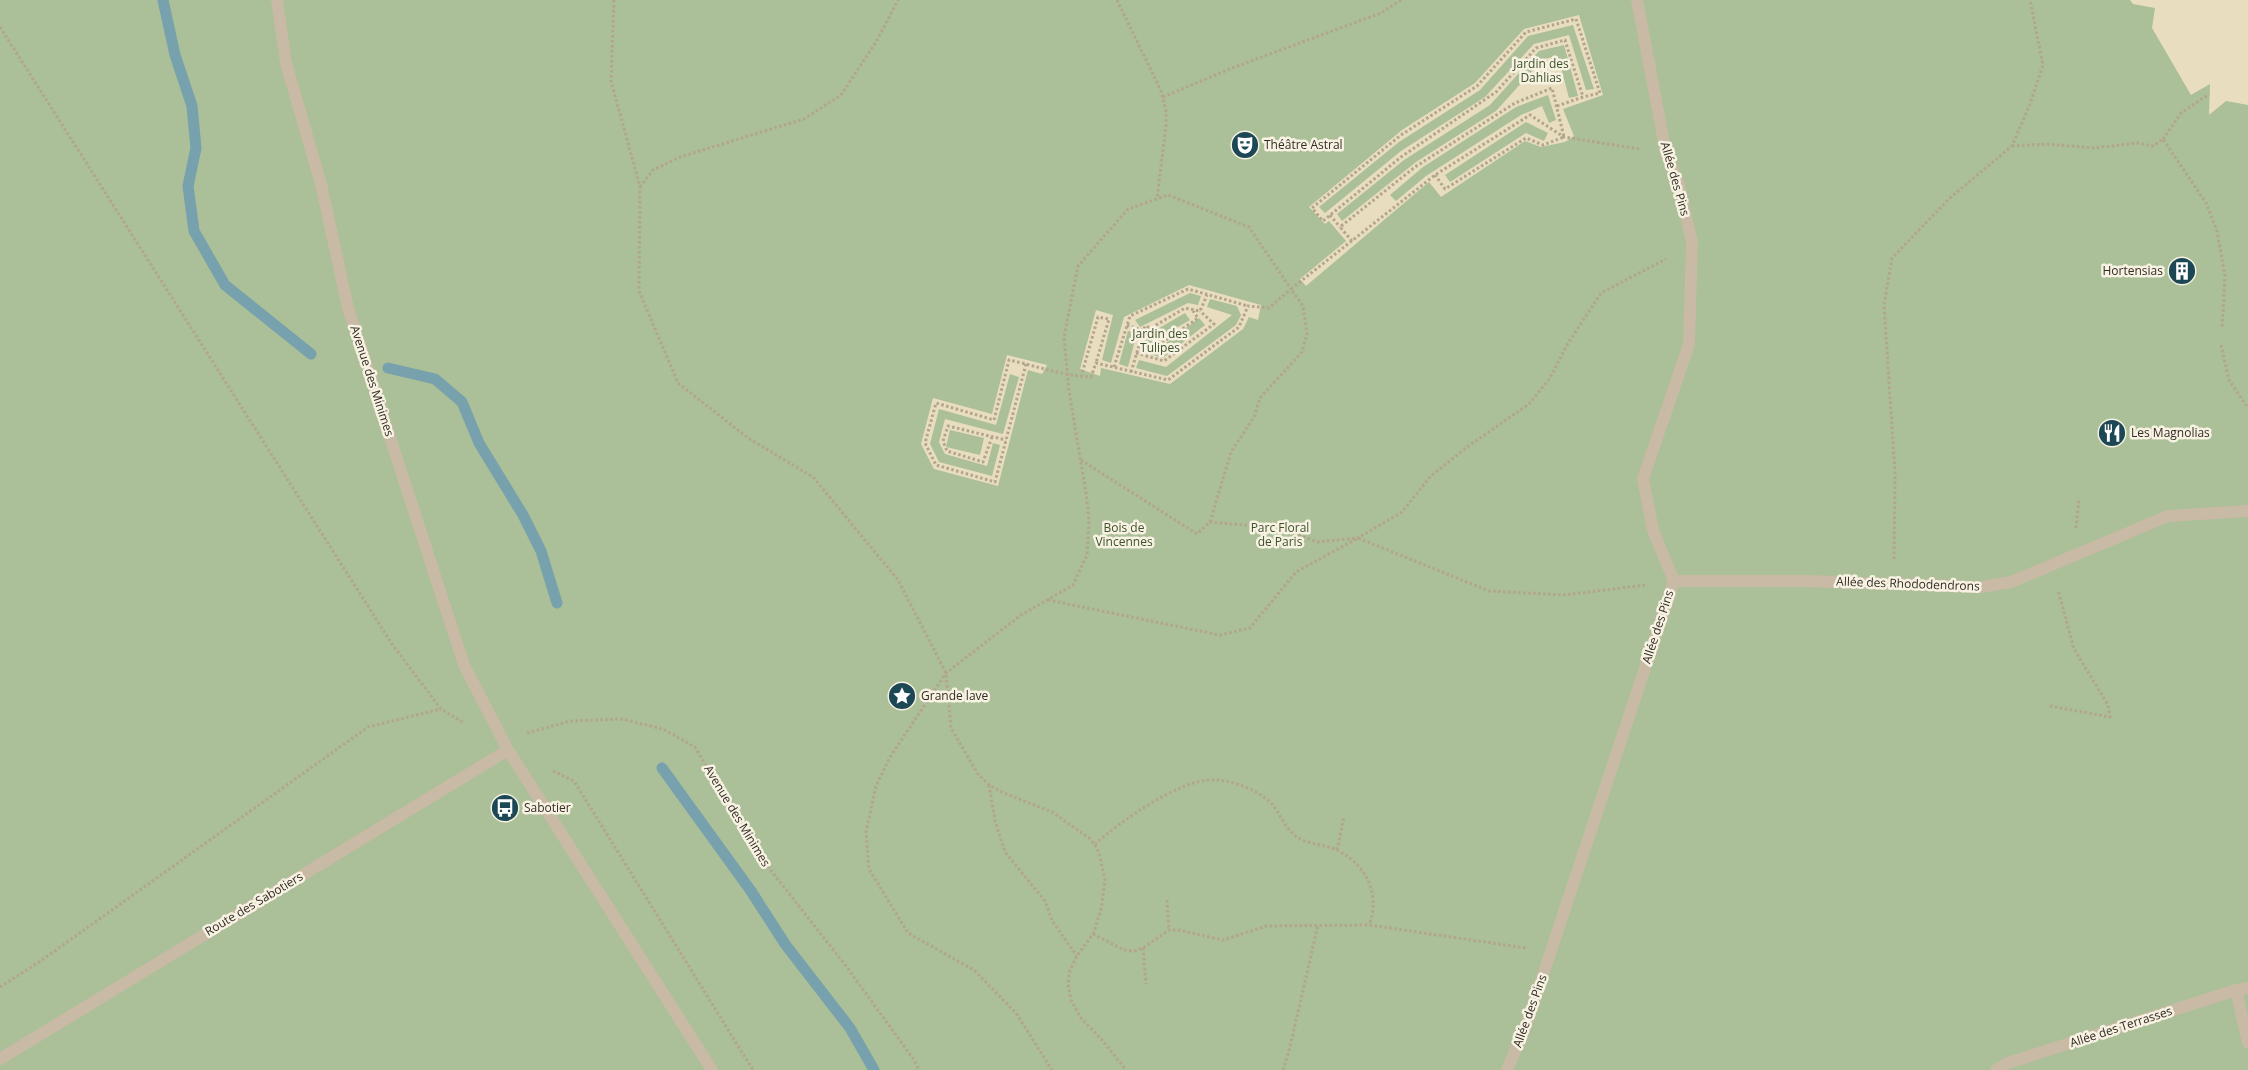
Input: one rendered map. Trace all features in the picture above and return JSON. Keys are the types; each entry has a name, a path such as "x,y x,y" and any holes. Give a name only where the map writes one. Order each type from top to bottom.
{"lane":[{"name":"Avenue des Minimes","path":"276,0 286,63 321,184 348,308 464,665 508,750 712,1070"},
{"name":"Allée des Pins","path":"1507,1070 1528,1020 1674,581 1653,530 1644,479 1689,344 1692,242 1679,185 1666,153 1640,1"},
{"name":"Allée des Rhododendrons","path":"1674,581 1807,581 1981,587 2011,582 2168,516 2248,511"},
{"name":"Route des Sabotiers","path":"0,1059 508,750"},
{"path":"2242,989 2248,1043"},
{"name":"Allée des Terrasses","path":"1996,1070 2008,1063 2242,989"}],"path":[{"path":"614,0 611,81 640,187 639,291 678,383 748,438 813,478 898,580 946,673 951,728 978,774 989,785 1052,812 1089,838 1094,845 1099,853 1105,880 1101,910 1093,934 1077,956 1070,970 1068,984 1070,1000 1081,1018 1126,1070"},
{"path":"640,187 653,170 680,157 804,119 841,95 876,42 898,0"},
{"path":"1117,0 1163,97 1166,110 1166,126 1157,199"},
{"path":"1163,97 1266,55 1381,13 1401,0"},
{"path":"1894,584 1895,474 1884,305 1892,258 1950,198 2012,146 2030,104 2043,65 2030,0"},
{"path":"1557,106 1600,93 1576,19 1526,32 1477,86 1401,135 1312,208 1323,221 1401,157 1496,92 1536,48 1565,40 1583,97"},
{"path":"0,26 392,644 441,709 466,724"},
{"path":"1340,227 1416,167 1515,103 1552,88 1564,137"},
{"path":"2012,146 2047,144 2094,148 2138,143 2153,146 2162,139 2182,113 2209,94"},
{"path":"1114,368 1130,316 1188,289 1248,306 1269,308 1291,288 1435,175 1530,115 1564,137 1666,153"},
{"path":"1435,175 1446,189 1526,138 1543,145 1564,137"},
{"path":"2162,139 2206,202 2217,231 2225,276 2222,329"},
{"path":"1052,1070 1016,1013 974,970 908,933 869,869 866,832 876,786 890,758 946,673 1021,615 1073,585 1087,555 1089,521 1067,373 1064,337 1078,266 1128,209 1168,195 1249,227 1303,306 1306,334 1302,352 1260,398 1254,417 1232,452 1210,522 1197,534 1081,460"},
{"path":"1330,215 1352,241"},
{"path":"1047,600 1220,635 1250,628 1296,572 1402,512 1430,477 1468,447 1529,404 1550,378 1567,345 1601,293 1659,263 1692,242"},
{"path":"1200,311 1207,295"},
{"path":"1096,363 1168,380 1240,327 1248,306"},
{"path":"1131,372 1136,353 1146,326 1151,328 1185,308 1200,311 1214,324 1164,361 1136,353"},
{"path":"1151,328 1156,340 1162,343 1198,318 1193,311"},
{"path":"1026,364 995,482 936,465 925,443 936,403 994,420 1009,360 1026,364 1050,372 1067,373 1081,377 1091,377 1109,319 1098,317 1081,377"},
{"path":"1127,325 1144,331"},
{"path":"2221,345 2229,380 2248,408"},
{"path":"992,436 983,462 947,451 943,441 948,426 992,436 1006,440"},
{"path":"1210,522 1279,528 1318,542 1358,538 1489,591 1564,596 1674,581"},
{"path":"2050,706 2110,717 2108,705 2074,649 2052,566"},
{"path":"0,987 42,960 368,727 441,709"},
{"name":"Avenue des Minimes","path":"508,750 523,734 570,721 622,719 664,729 696,747 758,854 846,966 914,1060 919,1070"},
{"path":"549,769 574,781 753,1070"},
{"path":"1094,845 1157,800 1178,789 1211,779 1236,784 1248,788 1272,805 1288,829 1297,837 1337,850 1363,870 1371,886 1374,906 1369,925"},
{"path":"989,785 995,821 1005,852 1045,901 1052,921 1077,956"},
{"path":"1337,850 1344,817"},
{"path":"1167,900 1169,930"},
{"path":"1282,1070 1289,1051 1318,925"},
{"path":"1093,934 1124,950 1134,952 1169,930 1178,930 1223,940 1266,926 1369,925 1551,952"},
{"path":"1143,948 1146,984"}],"green space":[{"name":"Bois de Vincennes","path":"0,0 2248,0 2248,1070 0,1070"}],"shaded area":[{"path":"2130,0 2248,0 2248,105 2226,101 2209,115 2210,84 2191,95 2152,28 2155,8 2133,4"},
{"path":"1579,15 1603,95 1563,109 1574,136 1565,142 1541,147 1525,141 1441,197 1429,182 1306,286 1300,279 1346,241 1329,221 1325,224 1309,207 1402,130 1475,83 1524,29","holes":["1573,25 1594,89 1586,90 1569,35 1534,44 1485,97 1401,151 1325,213 1319,207 1399,142 1480,90 1528,36","1564,45 1578,96 1569,98 1558,56 1543,59 1496,111 1416,162 1342,221 1337,214 1404,160 1490,105 1539,51","1548,95 1556,120 1549,123 1542,106 1521,115 1426,176 1396,201 1390,195 1423,167 1516,107","1526,122 1548,133 1544,141 1526,133 1450,182 1445,175"]},
{"path":"1189,285 1261,305 1258,320 1249,317 1243,329 1170,384 1101,368 1100,376 1080,369 1096,310 1113,315 1102,360 1111,363 1124,317","holes":["1190,293 1201,296 1198,305 1188,303 1140,327 1135,320","1210,299 1237,306 1241,315 1236,325 1167,376 1136,368 1139,360 1166,367 1232,315 1207,307","1185,313 1190,320 1160,337 1156,330","1199,318 1205,325 1163,358 1140,351 1146,335 1153,338 1152,344 1161,347","1128,331 1137,333 1128,367 1119,364"]},
{"path":"1007,355 1047,365 1042,374 1028,370 998,486 934,469 921,444 933,398 992,414","holes":["1010,374 1019,377 1003,434 945,419 939,442 945,454 987,466 993,443 1000,445 992,476 939,462 930,444 939,409 996,425","950,430 984,438 980,455 946,447"]}],"waterway":[{"path":"163,0 175,55 192,106 196,148 188,186 194,231 225,285 311,354"},
{"path":"388,368 435,379 462,402 479,443 523,515 541,551 557,603"},
{"path":"662,768 751,891 785,944 850,1028 874,1070"}],"place":[{"name":"Théâtre Astral","path":"1245,145"},
{"name":"Hortensias","path":"2182,271"},
{"name":"Les Magnolias","path":"2112,433"},
{"name":"Grande lave","path":"902,696"},
{"name":"Sabotier","path":"505,808"}],"park label":[{"name":"Jardin des Dahlias","path":"1541,71"},
{"name":"Jardin des Tulipes","path":"1160,341"},
{"name":"Parc Floral de Paris","path":"1280,535"}]}
